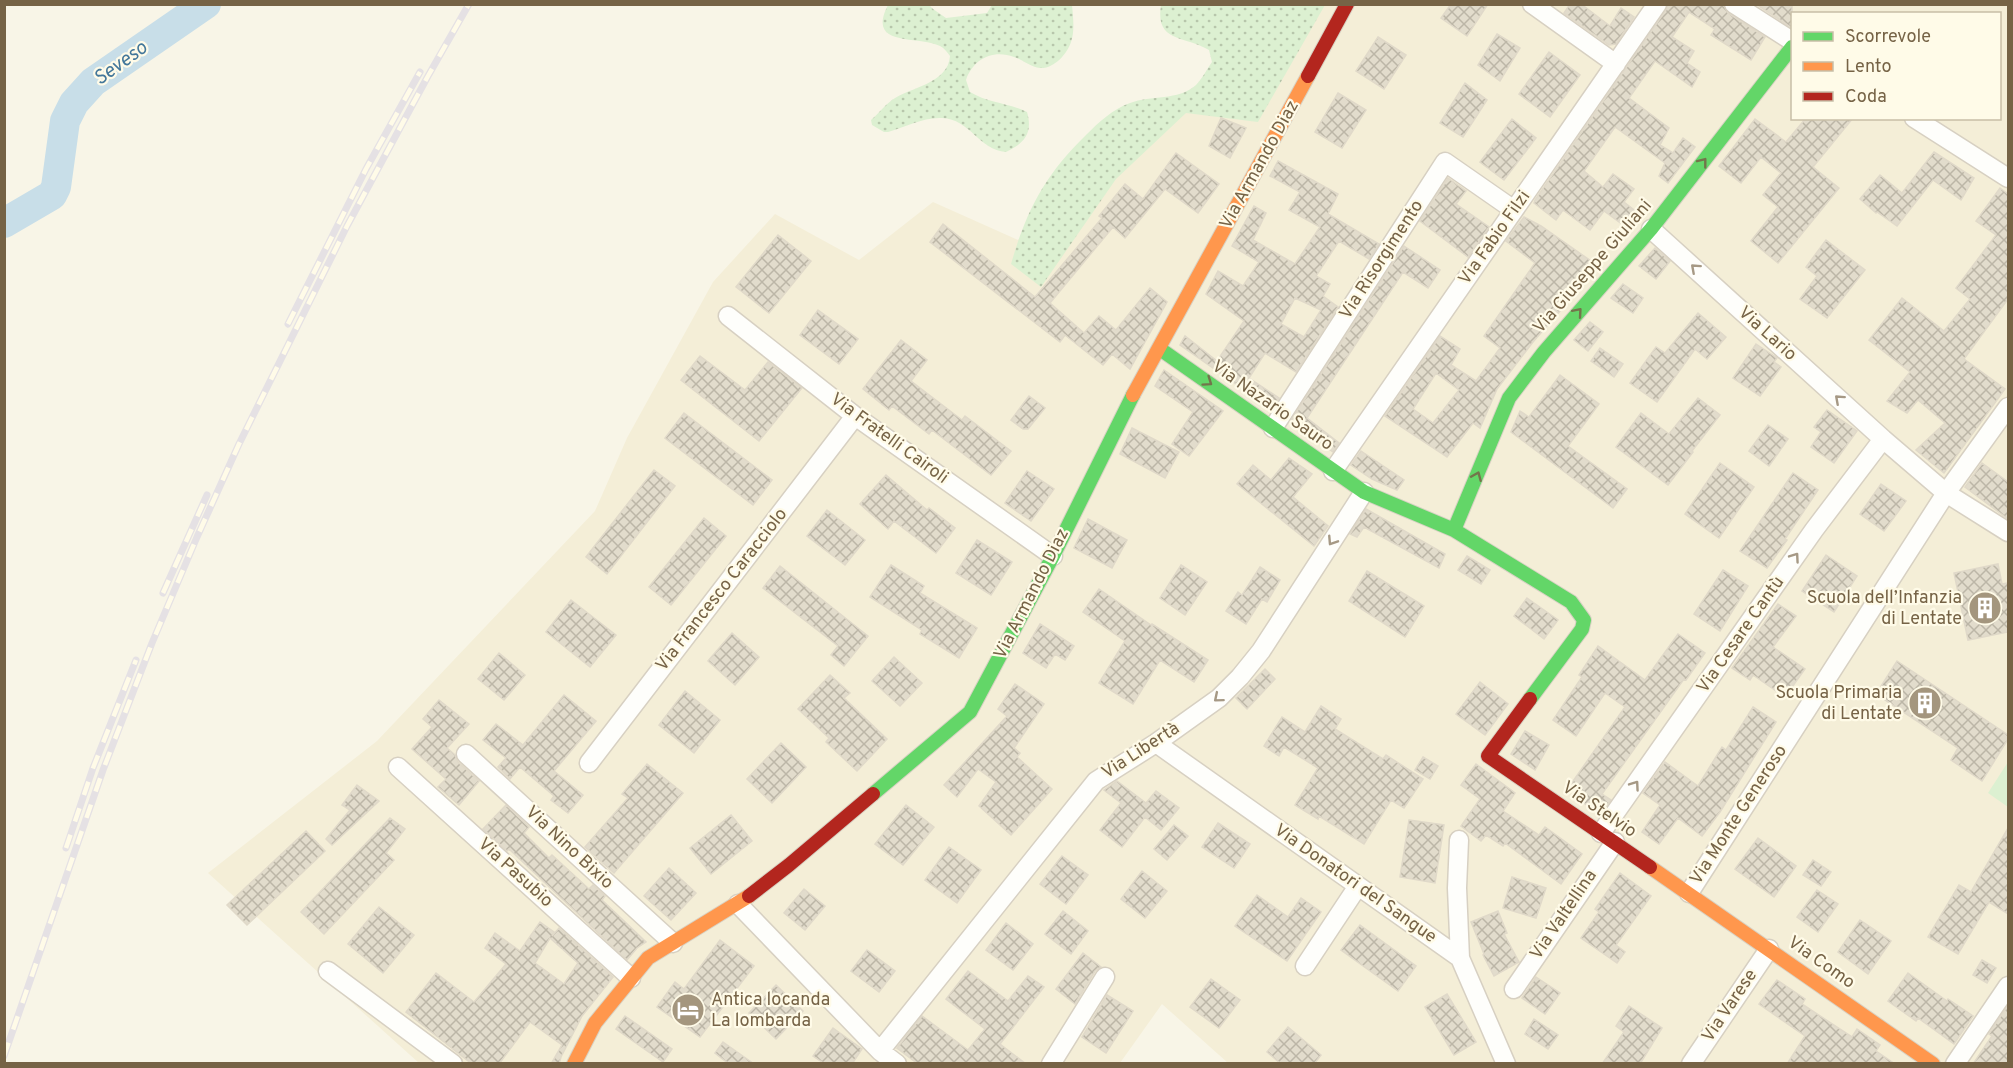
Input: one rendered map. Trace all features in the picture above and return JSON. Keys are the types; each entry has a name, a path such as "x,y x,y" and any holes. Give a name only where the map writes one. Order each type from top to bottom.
{"street":[{"name":"Via Armando Diaz","path":"574,1064 595,1023 648,958 738,904 789,865 970,712 1053,556 1119,421 1347,4"},
{"path":"1532,4 1616,64"},
{"name":"Via Fabio Filzi","path":"1333,471 1657,4"},
{"path":"1734,4 1791,40"},
{"name":"Via Giuseppe Giuliani","path":"1454,530 1509,399 1544,352 1651,229 1791,48"},
{"path":"1917,120 2008,178"},
{"name":"Via Risorgimento","path":"1274,428 1445,162 1514,210"},
{"name":"Via Lario","path":"1651,229 1946,493 2008,532"},
{"name":"Via Fratelli Cairoli","path":"728,316 855,416 1053,556"},
{"name":"Via Nazario Sauro","path":"1160,349 1364,492 1454,530 1571,602 1584,620 1582,629 1488,756"},
{"name":"Via Monte Generoso","path":"1689,893 1946,493 2008,407"},
{"name":"Via Francesco Caracciolo","path":"589,763 855,416"},
{"name":"Via Cesare Cantù","path":"1608,838 1814,530 1883,439"},
{"name":"Via Libertà","path":"880,1050 1096,781 1156,743 1219,698 1240,677 1261,651 1364,492"},
{"name":"Via Donatori del Sangue","path":"1156,743 1460,958"},
{"name":"Via Nino Bixio","path":"466,753 673,943"},
{"name":"Via Stelvio","path":"1488,756 1689,893"},
{"name":"Via Pasubio","path":"398,767 631,978"},
{"name":"Via Valtellina","path":"1514,989 1608,838"},
{"path":"1459,840 1457,888 1460,958 1505,1063"},
{"path":"1305,966 1358,886"},
{"name":"Via Como","path":"1689,893 1933,1064"},
{"path":"738,904 880,1050 897,1064"},
{"name":"Via Varese","path":"1691,1064 1769,949"},
{"path":"328,971 453,1064"},
{"path":"1051,1064 1105,977"},
{"path":"1954,1064 2008,986"}],"shaded area":[{"path":"1303,5 2008,5 2008,1063 1228,1063 1162,1004 1120,1063 419,1063 208,873 377,741 595,511 627,438 713,282 775,214 859,260 933,202 1018,240 1154,116 1256,83"}],"green space":[{"path":"888,5 929,5 946,18 987,13 992,5 1072,5 1071,42 1063,56 1055,63 1040,68 1006,55 991,55 974,66 966,80 970,92 977,96 1027,112 1029,126 1023,141 1006,152 997,150 981,141 960,123 942,118 921,121 888,132 872,125 871,120 892,100 927,84 943,73 950,56 940,46 897,38 889,34 884,28 883,19"},
{"path":"1161,5 1325,5 1258,122 1186,113 1116,179 1041,287 1011,264 1031,210 1059,164 1091,130 1112,112 1138,101 1173,96 1189,90 1198,83 1212,62 1209,50 1167,32 1162,26 1160,17"},
{"path":"2008,762 2008,807 1988,793"}],"building":[{"path":"1451,4 1488,4 1467,36 1441,18"},
{"path":"1570,4 1581,4 1610,26 1621,8 1634,17 1616,44 1609,45 1564,13"},
{"path":"1668,4 1723,4 1728,13 1765,37 1751,60 1711,35 1715,29 1689,12 1672,37 1694,51 1687,63 1700,72 1692,87 1655,61 1629,98 1669,128 1660,145 1673,153 1683,138 1695,147 1668,183 1659,176 1665,163 1615,127 1584,171 1603,187 1613,174 1634,189 1624,202 1642,216 1630,230 1604,211 1590,230 1563,210 1556,220 1534,203 1535,200"},
{"path":"1756,4 1792,4 1791,27"},
{"path":"1497,34 1520,48 1500,81 1478,65"},
{"path":"1378,37 1406,55 1384,89 1356,71"},
{"path":"1549,52 1580,75 1550,117 1519,94"},
{"path":"1465,83 1487,100 1463,137 1440,123"},
{"path":"1338,93 1366,110 1342,148 1315,132"},
{"path":"1221,118 1246,128 1230,158 1209,146"},
{"path":"1512,119 1536,138 1504,180 1480,162"},
{"path":"1755,119 1786,142 1804,120 1851,120 1813,167 1839,188 1778,263 1751,241 1778,207 1763,195 1781,173 1761,157 1741,183 1719,166"},
{"path":"1934,152 1974,178 1961,200 1933,180 1897,226 1876,213 1860,199 1880,175 1902,193"},
{"path":"1176,153 1219,184 1198,213 1165,189 1125,238 1113,227 1050,303 1084,333 1099,316 1116,330 1150,288 1167,302 1130,369 1112,354 1103,365 1065,335 1060,342 930,242 943,224 1035,297 1102,218 1099,216 1125,184 1143,199"},
{"path":"1278,161 1338,194 1328,214 1379,244 1369,259 1339,241 1316,276 1330,284 1323,296 1338,307 1296,372 1265,353 1249,378 1279,398 1272,409 1180,345 1185,336 1217,361 1244,321 1206,294 1218,271 1243,286 1259,262 1232,246 1254,206 1266,213 1253,240 1295,264 1320,227 1289,210 1300,192 1270,176","holes":["1295,298 1321,310 1304,337 1281,324"]},
{"path":"1448,178 1466,191 1456,204 1489,227 1468,257 1420,221"},
{"path":"2000,188 2008,194 2008,299 1964,359 2005,389 1944,473 1916,450 1945,423 1918,400 1907,413 1887,401 1910,372 1869,340 1902,298 1944,331 1970,299 1956,288 1996,235 1976,221"},
{"path":"1524,217 1541,226 1591,261 1562,301 1566,304 1497,389 1480,428 1473,423 1447,457 1385,416 1440,336 1460,349 1451,365 1476,381 1500,348 1484,336 1535,263 1506,241","holes":["1436,373 1459,390 1433,423 1413,409"]},
{"path":"778,235 811,261 769,313 736,287"},
{"path":"1826,240 1865,270 1827,318 1800,299 1817,276 1806,267"},
{"path":"1404,246 1440,270 1428,288 1403,272 1307,418 1339,443 1333,452 1290,422"},
{"path":"1655,248 1670,261 1656,279 1639,266"},
{"path":"1623,284 1643,298 1633,313 1611,298"},
{"path":"818,310 858,339 839,364 800,335"},
{"path":"1698,313 1726,337 1707,359 1695,349 1657,402 1630,383 1656,347 1665,353"},
{"path":"1590,322 1603,332 1588,351 1574,340"},
{"path":"901,340 927,360 911,381 962,420 965,416 1011,451 991,475 932,430 929,434 892,406 889,410 863,389"},
{"path":"1756,344 1777,358 1774,362 1781,367 1760,396 1733,378"},
{"path":"1600,348 1623,364 1614,377 1591,361"},
{"path":"700,356 745,390 768,362 802,388 759,441 681,380"},
{"path":"1164,370 1223,411 1189,456 1172,444 1193,412 1155,386"},
{"path":"1560,375 1599,404 1568,446 1627,489 1613,508 1511,432 1520,411 1529,417"},
{"path":"1029,396 1045,408 1028,429 1023,429 1011,420"},
{"path":"1698,398 1720,415 1668,485 1616,447 1641,413 1669,434"},
{"path":"1827,410 1857,431 1834,463 1811,447 1821,432 1814,427"},
{"path":"684,413 772,480 753,505 665,438"},
{"path":"1768,425 1788,439 1769,466 1749,451"},
{"path":"1132,428 1179,452 1165,478 1120,454"},
{"path":"1361,451 1404,480 1397,490 1372,479 1351,465"},
{"path":"1289,458 1312,474 1293,497 1328,526 1314,546 1237,484 1253,465 1271,480"},
{"path":"1720,463 1754,487 1719,538 1685,514"},
{"path":"1982,463 2008,482 2008,519 1965,487"},
{"path":"654,470 675,486 607,574 586,557"},
{"path":"1027,471 1054,489 1031,521 1005,503"},
{"path":"1793,473 1818,490 1767,568 1740,551"},
{"path":"886,475 927,510 929,508 955,528 936,553 894,521 888,529 860,504"},
{"path":"1881,484 1906,501 1884,531 1860,514"},
{"path":"1366,509 1445,554 1439,568 1364,527 1357,537 1350,534"},
{"path":"827,510 865,540 845,565 807,536"},
{"path":"704,518 726,536 671,605 649,587"},
{"path":"1088,519 1127,540 1112,568 1074,548"},
{"path":"977,540 1012,562 991,595 956,573"},
{"path":"1826,555 1857,576 1834,612 1802,591"},
{"path":"1467,556 1490,570 1481,584 1458,570"},
{"name":"Scuola dell’Infanzia di Lentate","path":"1998,564 2002,584 2008,583 2008,632 1968,640 1954,573"},
{"path":"891,565 924,586 920,593 977,628 959,658 920,634 922,630 870,597"},
{"path":"1181,565 1207,582 1185,615 1160,598"},
{"path":"780,566 868,636 844,666 831,655 838,646 763,588"},
{"path":"1260,567 1280,580 1267,602 1262,599 1246,624 1226,611 1238,592 1242,595"},
{"path":"1723,570 1748,586 1720,631 1694,614"},
{"path":"1367,571 1424,606 1405,637 1349,601"},
{"path":"1099,589 1208,660 1194,682 1160,660 1133,704 1099,683 1125,641 1083,612"},
{"path":"1527,598 1558,620 1544,639 1514,616"},
{"path":"571,600 616,635 590,667 546,632"},
{"path":"1778,604 1796,616 1773,647 1805,669 1785,697 1753,675 1750,680 1732,668"},
{"path":"1040,624 1074,646 1065,660 1055,654 1046,668 1023,653"},
{"path":"732,633 759,657 735,685 708,661"},
{"path":"1678,634 1705,653 1602,794 1611,800 1600,814 1578,799 1584,792 1571,784 1625,707 1605,693 1576,736 1553,720 1582,677 1579,675 1598,646 1645,680"},
{"path":"499,653 525,675 504,700 478,679"},
{"path":"894,657 922,683 900,706 872,681"},
{"name":"Scuola Primaria di Lentate","path":"1897,661 2008,735 2008,739 1982,781 1951,760 1958,748 1876,694"},
{"path":"1265,669 1275,679 1247,709 1236,698"},
{"path":"830,675 850,693 844,698 887,739 857,771 826,742 829,738 798,709"},
{"path":"1480,682 1508,704 1485,735 1456,714"},
{"path":"1015,684 1044,704 1014,748 1020,753 1017,757 1052,789 1011,835 979,806 996,782 978,769 957,797 944,785 1007,716 998,709"},
{"path":"685,691 720,720 694,753 659,725"},
{"path":"564,695 596,721 554,771 583,795 568,813 551,800 554,796 520,767 510,779 498,767 506,758 483,740 496,724 523,745"},
{"path":"439,700 469,724 447,748 455,755 458,762 479,781 459,805 438,787 446,779 412,749 432,727 423,719"},
{"path":"1321,706 1341,719 1335,729 1383,759 1386,755 1423,779 1404,808 1391,800 1364,844 1319,816 1318,819 1295,805 1318,768 1284,747 1279,756 1264,746 1282,717 1305,732"},
{"path":"1753,707 1776,722 1720,812 1702,836 1678,818 1659,844 1642,832 1660,805 1643,793 1665,762 1698,786 1722,747 1726,750"},
{"path":"1525,731 1549,745 1535,770 1511,754"},
{"path":"781,743 806,767 772,803 747,779"},
{"path":"1423,757 1438,766 1430,779 1415,770"},
{"path":"647,764 683,793 614,873 585,847 628,798 622,794"},
{"path":"1476,764 1515,793 1503,811 1539,835 1545,827 1582,854 1561,884 1505,843 1503,846 1486,835 1481,841 1461,826 1480,799 1461,785"},
{"path":"1117,781 1146,803 1156,791 1179,808 1161,830 1145,817 1122,847 1100,830 1121,803 1104,790"},
{"path":"357,785 379,801 332,845 326,839 350,810 342,805"},
{"path":"506,805 529,827 524,833 549,858 552,855 589,889 593,885 605,896 602,900 646,942 637,948 627,960 509,849 507,851 483,829"},
{"path":"906,805 934,827 903,865 875,844"},
{"path":"731,815 752,841 711,874 690,848"},
{"path":"390,818 405,829 386,853 394,860 324,934 301,912"},
{"path":"1409,820 1444,825 1435,883 1400,877"},
{"path":"1218,823 1250,844 1234,868 1202,847"},
{"path":"1174,825 1188,836 1167,860 1154,849"},
{"path":"2008,828 2008,914 1989,902 1958,954 1928,937 1959,885 1971,892"},
{"path":"306,831 325,851 247,925 227,905"},
{"path":"1758,838 1796,866 1774,897 1735,869"},
{"path":"949,847 981,870 957,903 925,880"},
{"path":"1062,856 1088,875 1066,904 1040,884"},
{"path":"1813,860 1831,872 1821,886 1803,875"},
{"path":"669,868 696,893 671,920 644,896"},
{"path":"1142,871 1167,891 1145,918 1121,899"},
{"path":"1620,873 1651,896 1616,945 1625,952 1617,963 1581,938 1599,912 1595,909"},
{"path":"1512,877 1546,888 1536,918 1503,908"},
{"path":"804,889 825,906 805,930 784,913"},
{"path":"1817,890 1838,904 1818,932 1797,917"},
{"path":"1257,895 1288,917 1301,898 1321,912 1287,961 1235,926"},
{"path":"379,907 414,935 383,973 348,944"},
{"path":"1063,911 1088,931 1071,954 1045,934"},
{"path":"1498,911 1507,933 1504,934 1519,962 1494,976 1483,955 1471,922"},
{"path":"1860,920 1891,941 1868,974 1838,952"},
{"path":"540,922 554,932 552,936 559,928 613,977 582,1016 559,1064 551,1064 562,1045 530,1022 499,1064 472,1064 406,1012 436,973 474,1002 506,964 485,948 495,933 520,951","holes":["550,938 578,963 564,984 535,963"]},
{"path":"1006,923 1033,944 1013,970 986,950"},
{"path":"1360,925 1416,966 1398,991 1341,950"},
{"path":"720,940 754,966 700,1037 657,1007 675,982 684,989"},
{"path":"867,950 895,971 879,992 851,971"},
{"path":"1083,953 1101,967 1095,971 1075,1004 1056,989"},
{"path":"1982,960 1996,968 1987,983 1973,975"},
{"path":"968,971 1008,1001 1028,976 1044,987 1000,1044 1026,1064 918,1064 897,1048 922,1016 968,1050 985,1029 946,999"},
{"path":"1908,973 1947,1001 1948,999 1973,1016 1954,1044 1918,1018 1916,1021 1888,1001"},
{"path":"1536,977 1560,993 1545,1014 1522,998"},
{"path":"1211,979 1240,1000 1219,1028 1190,1007"},
{"path":"1777,980 1805,999 1802,1004 1852,1037 1857,1029 1880,1045 1876,1051 1895,1064 1787,1064 1805,1036 1759,1004"},
{"path":"776,985 803,1011 776,1039 749,1013"},
{"path":"1447,994 1476,1042 1454,1055 1425,1007"},
{"path":"1107,995 1133,1011 1106,1053 1082,1037"},
{"path":"2008,1005 2008,1064 1973,1064 1992,1036 1989,1034"},
{"path":"1629,1006 1662,1028 1640,1064 1602,1064 1624,1032 1616,1026"},
{"path":"625,1016 672,1049 663,1062 616,1029"},
{"path":"1534,1019 1558,1035 1548,1049 1525,1034"},
{"path":"1288,1027 1321,1055 1314,1064 1281,1064 1267,1052"},
{"path":"833,1028 862,1049 852,1064 825,1064 813,1056"},
{"path":"723,1042 754,1064 729,1064 715,1053"}],"waterway":[{"name":"Seveso","path":"4,223 52,195 56,187 65,121 74,103 93,82 206,4"}],"railway":[{"path":"4,1056 103,770 152,643 197,537 239,444 347,226 469,4"},
{"path":"288,324 366,169 420,72"},
{"path":"163,593 207,495"},
{"path":"66,848 93,768 136,660"}],"traffic: fast":[{"path":"1454,530 1509,398 1544,352 1651,229 1791,48"},
{"path":"1160,349 1364,492 1454,530 1571,602 1584,620 1582,629 1530,699"},
{"path":"873,794 970,712 1053,556 1133,395"}],"traffic: slow":[{"path":"1133,395 1308,76"},
{"path":"1650,867 1933,1064"},
{"path":"574,1064 595,1023 648,958 749,896"}],"traffic: jam":[{"path":"1308,76 1347,4"},
{"path":"1530,699 1488,756 1650,867"},
{"path":"749,896 873,794"}],"place":[{"name":"Scuola dell’Infanzia di Lentate","path":"1985,608"},
{"name":"Scuola Primaria di Lentate","path":"1925,703"},
{"name":"Antica locanda La lombarda","path":"688,1010"}]}
